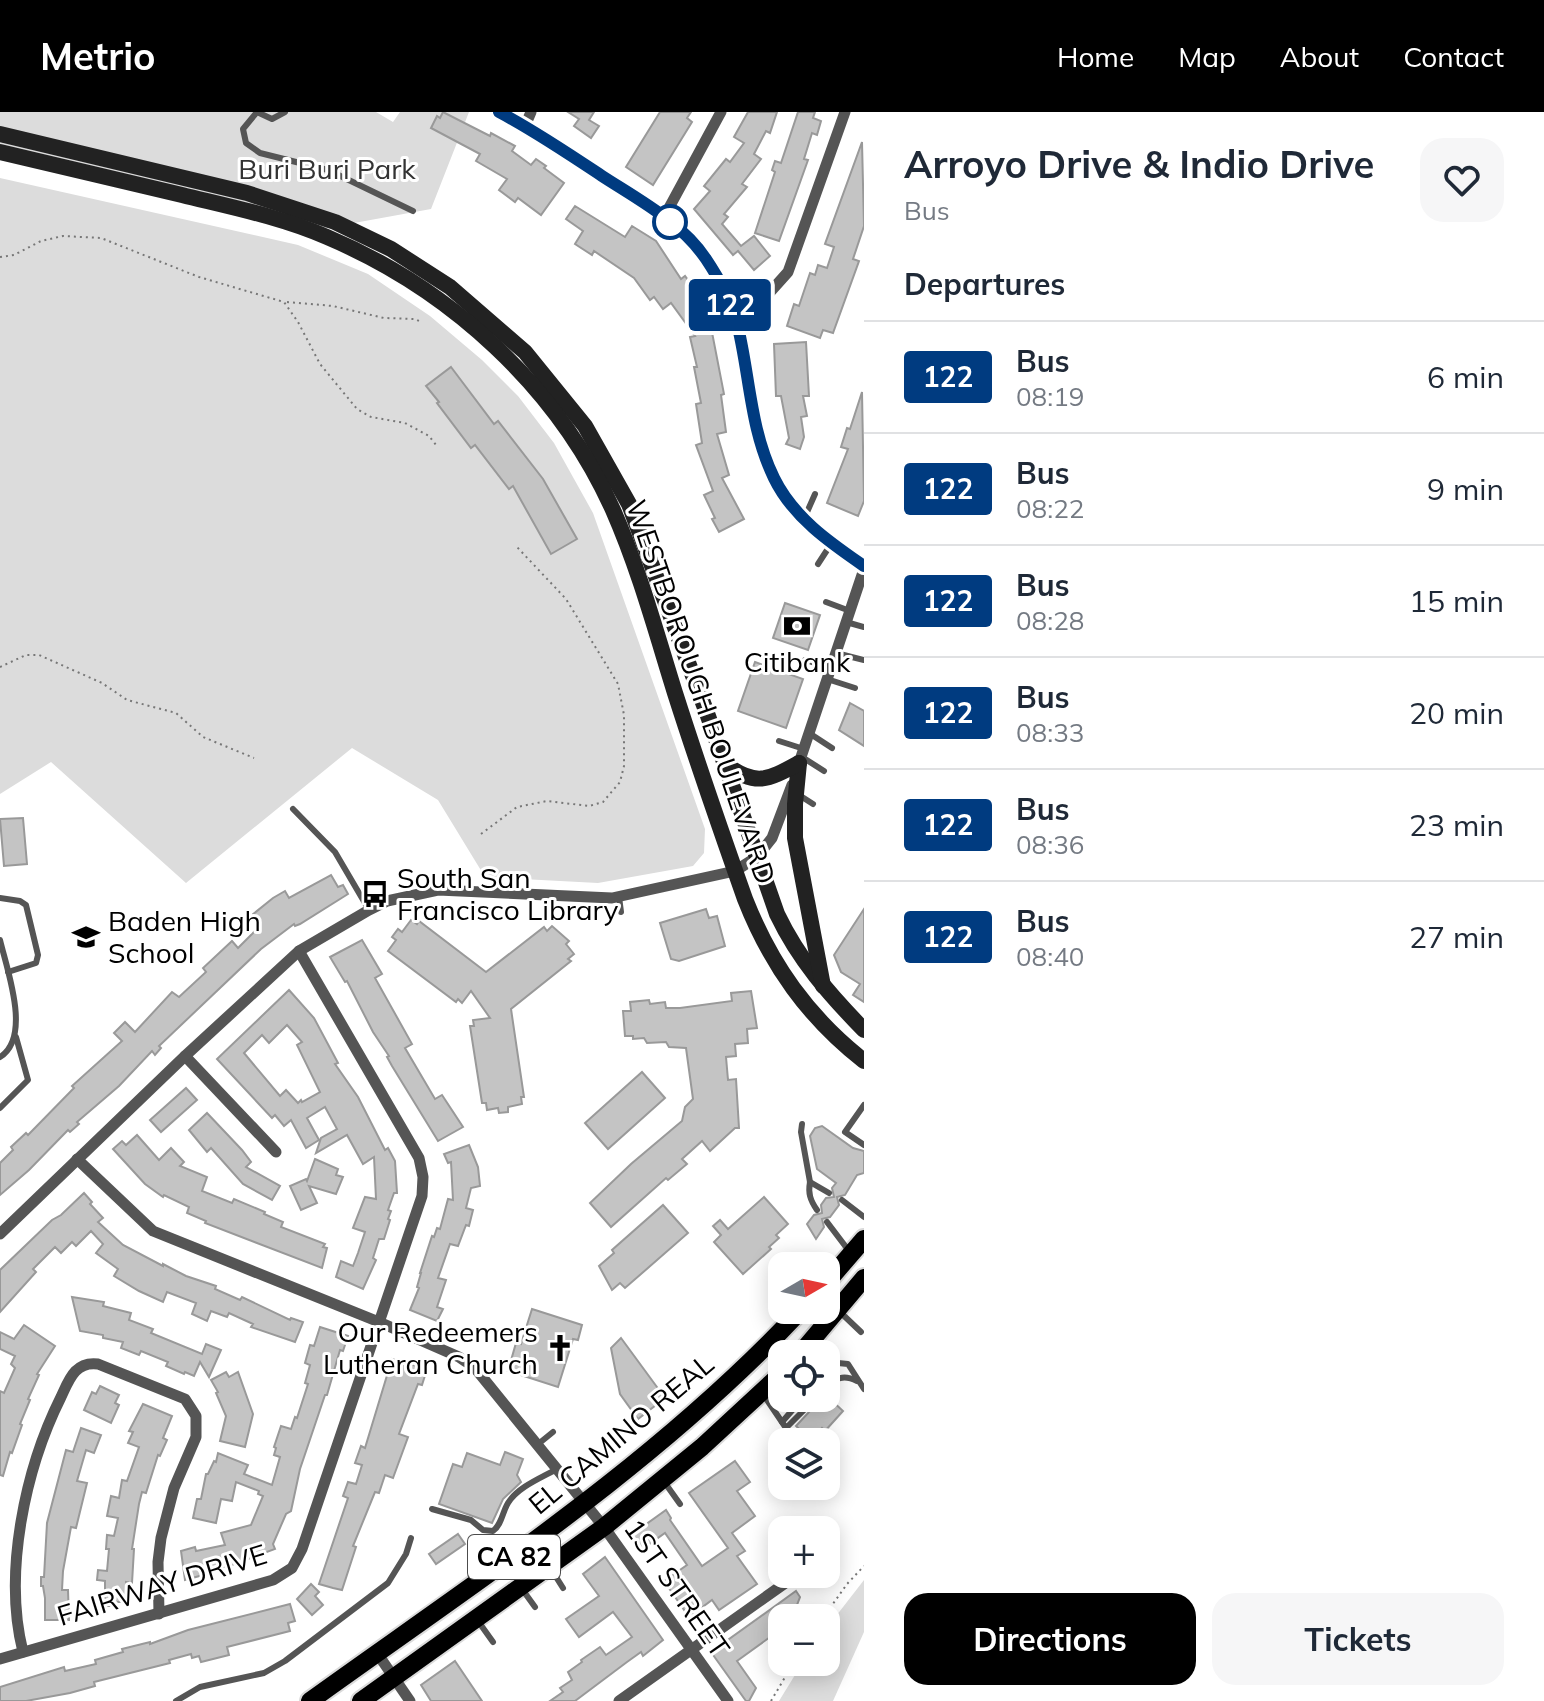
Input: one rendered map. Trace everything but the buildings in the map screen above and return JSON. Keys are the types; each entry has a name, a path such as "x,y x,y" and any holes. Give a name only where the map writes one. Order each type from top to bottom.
{"main road":[{"name":"WESTBOROUGH BOULEVARD","path":"0,134 307,210 361,234 422,268 493,322 525,352 585,426 616,478 652,561 788,937 823,988 864,1030"},
{"name":"WESTBOROUGH BOULEVARD","path":"0,152 256,213 325,236 411,280 464,319 495,347 532,386 571,436 613,510 755,925 780,972 825,1027 864,1061"},
{"path":"725,764 743,778 772,778 802,756"},
{"path":"802,756 796,793 796,846 823,988"},
{"path":"840,1266 864,1239"},
{"path":"840,1308 864,1278"},
{"name":"EL CAMINO REAL","path":"310,1701 442,1609 655,1449 751,1362 788,1324"},
{"path":"812,1340 826,1324"},
{"name":"EL CAMINO REAL","path":"361,1701 604,1527 663,1480 768,1387"}],"street":[{"path":"0,1234 299,951 369,910 387,901 438,890 619,897 735,871 757,857 777,827 864,567 831,544 804,519 774,480 757,433 735,318 706,258 686,234 664,217 500,112"},
{"path":"525,126 531,112"},
{"path":"664,217 721,112"},
{"path":"735,318 762,301 788,272 845,112"},
{"name":"FAIRWAY DRIVE","path":"0,1659 273,1580 292,1568 302,1549 422,1196 423,1177 419,1158 299,951"},
{"path":"185,1056 276,1152"},
{"name":"1ST STREET","path":"77,1159 153,1231 379,1322 459,1357 475,1368 604,1527 728,1701"},
{"path":"23,1652 18,1635 16,1580 25,1502 37,1454 53,1413 72,1374 83,1364 98,1364 185,1399 196,1416 196,1437 174,1488 161,1538 159,1614"},
{"path":"619,1701 778,1588"},
{"path":"377,1653 410,1701"}],"lane":[{"path":"285,112 272,119 257,112 243,129 246,143 260,153 328,170 413,211"},
{"path":"804,519 815,494"},
{"path":"818,564 831,544"},
{"path":"826,602 864,627"},
{"path":"836,653 864,660"},
{"path":"805,660 855,688"},
{"path":"809,733 832,748"},
{"path":"779,741 824,771"},
{"path":"796,793 813,804"},
{"path":"293,809 335,852 369,910"},
{"path":"619,897 621,912"},
{"path":"0,898 26,905 38,955 36,963 8,972"},
{"path":"0,940 16,1010 16,1036 28,1080 0,1108"},
{"path":"0,1051 0,1057 9,1052 16,1036"},
{"path":"864,1105 845,1132 864,1145"},
{"path":"802,1124 810,1200 817,1210"},
{"path":"810,1182 829,1193"},
{"path":"842,1200 864,1217"},
{"path":"827,1222 851,1253"},
{"path":"840,1312 861,1332"},
{"path":"840,1363 848,1364 862,1386"},
{"path":"840,1377 848,1376 862,1386"},
{"path":"762,1393 786,1428 802,1412"},
{"path":"782,1422 791,1412"},
{"path":"537,1445 553,1432"},
{"path":"432,1509 471,1520 486,1531 493,1531 515,1495 557,1469"},
{"path":"663,1480 680,1504"},
{"path":"176,1701 200,1687 264,1673 285,1661 388,1583 406,1554 411,1538"},
{"path":"549,1566 563,1588"},
{"path":"520,1586 535,1607"},
{"path":"476,1619 493,1642"}],"path":[{"path":"0,257 14,255 41,241 63,236 101,238 190,274 284,302 320,364 357,409 371,417 405,423 429,436 436,445"},
{"path":"287,302 333,306 384,318 421,322"},
{"path":"481,834 517,807 547,801 589,806 603,802 620,782 624,766 624,715 618,684 566,599 517,547"},
{"path":"0,667 10,659 39,655 102,683 127,700 176,713 203,737 254,758"},
{"path":"833,1604 864,1566"},
{"path":"771,1701 786,1676"}],"green space":[{"name":"Buri Buri Park","path":"0,112 376,112 393,122 400,112 469,112 431,209 321,229 245,205 0,160"},
{"path":"0,178 298,245 368,274 430,316 482,360 518,396 554,443 593,513 705,829 704,853 693,866 598,883 485,877 438,800 352,748 186,883 51,762 0,794"},
{"path":"864,1580 864,1632 833,1701 779,1701 794,1676 840,1676 840,1611"}],"bus line":[{"name":"122","path":"499,112 664,217 686,234 706,258 735,318 757,433 774,480 798,514 819,535 864,566"}],"place":[{"name":"Citibank","path":"797,626"},
{"name":"South San Francisco Library","path":"375,894"},
{"name":"Baden High School","path":"86,937"},
{"name":"Our Redeemers Lutheran Church","path":"560,1348"}]}
